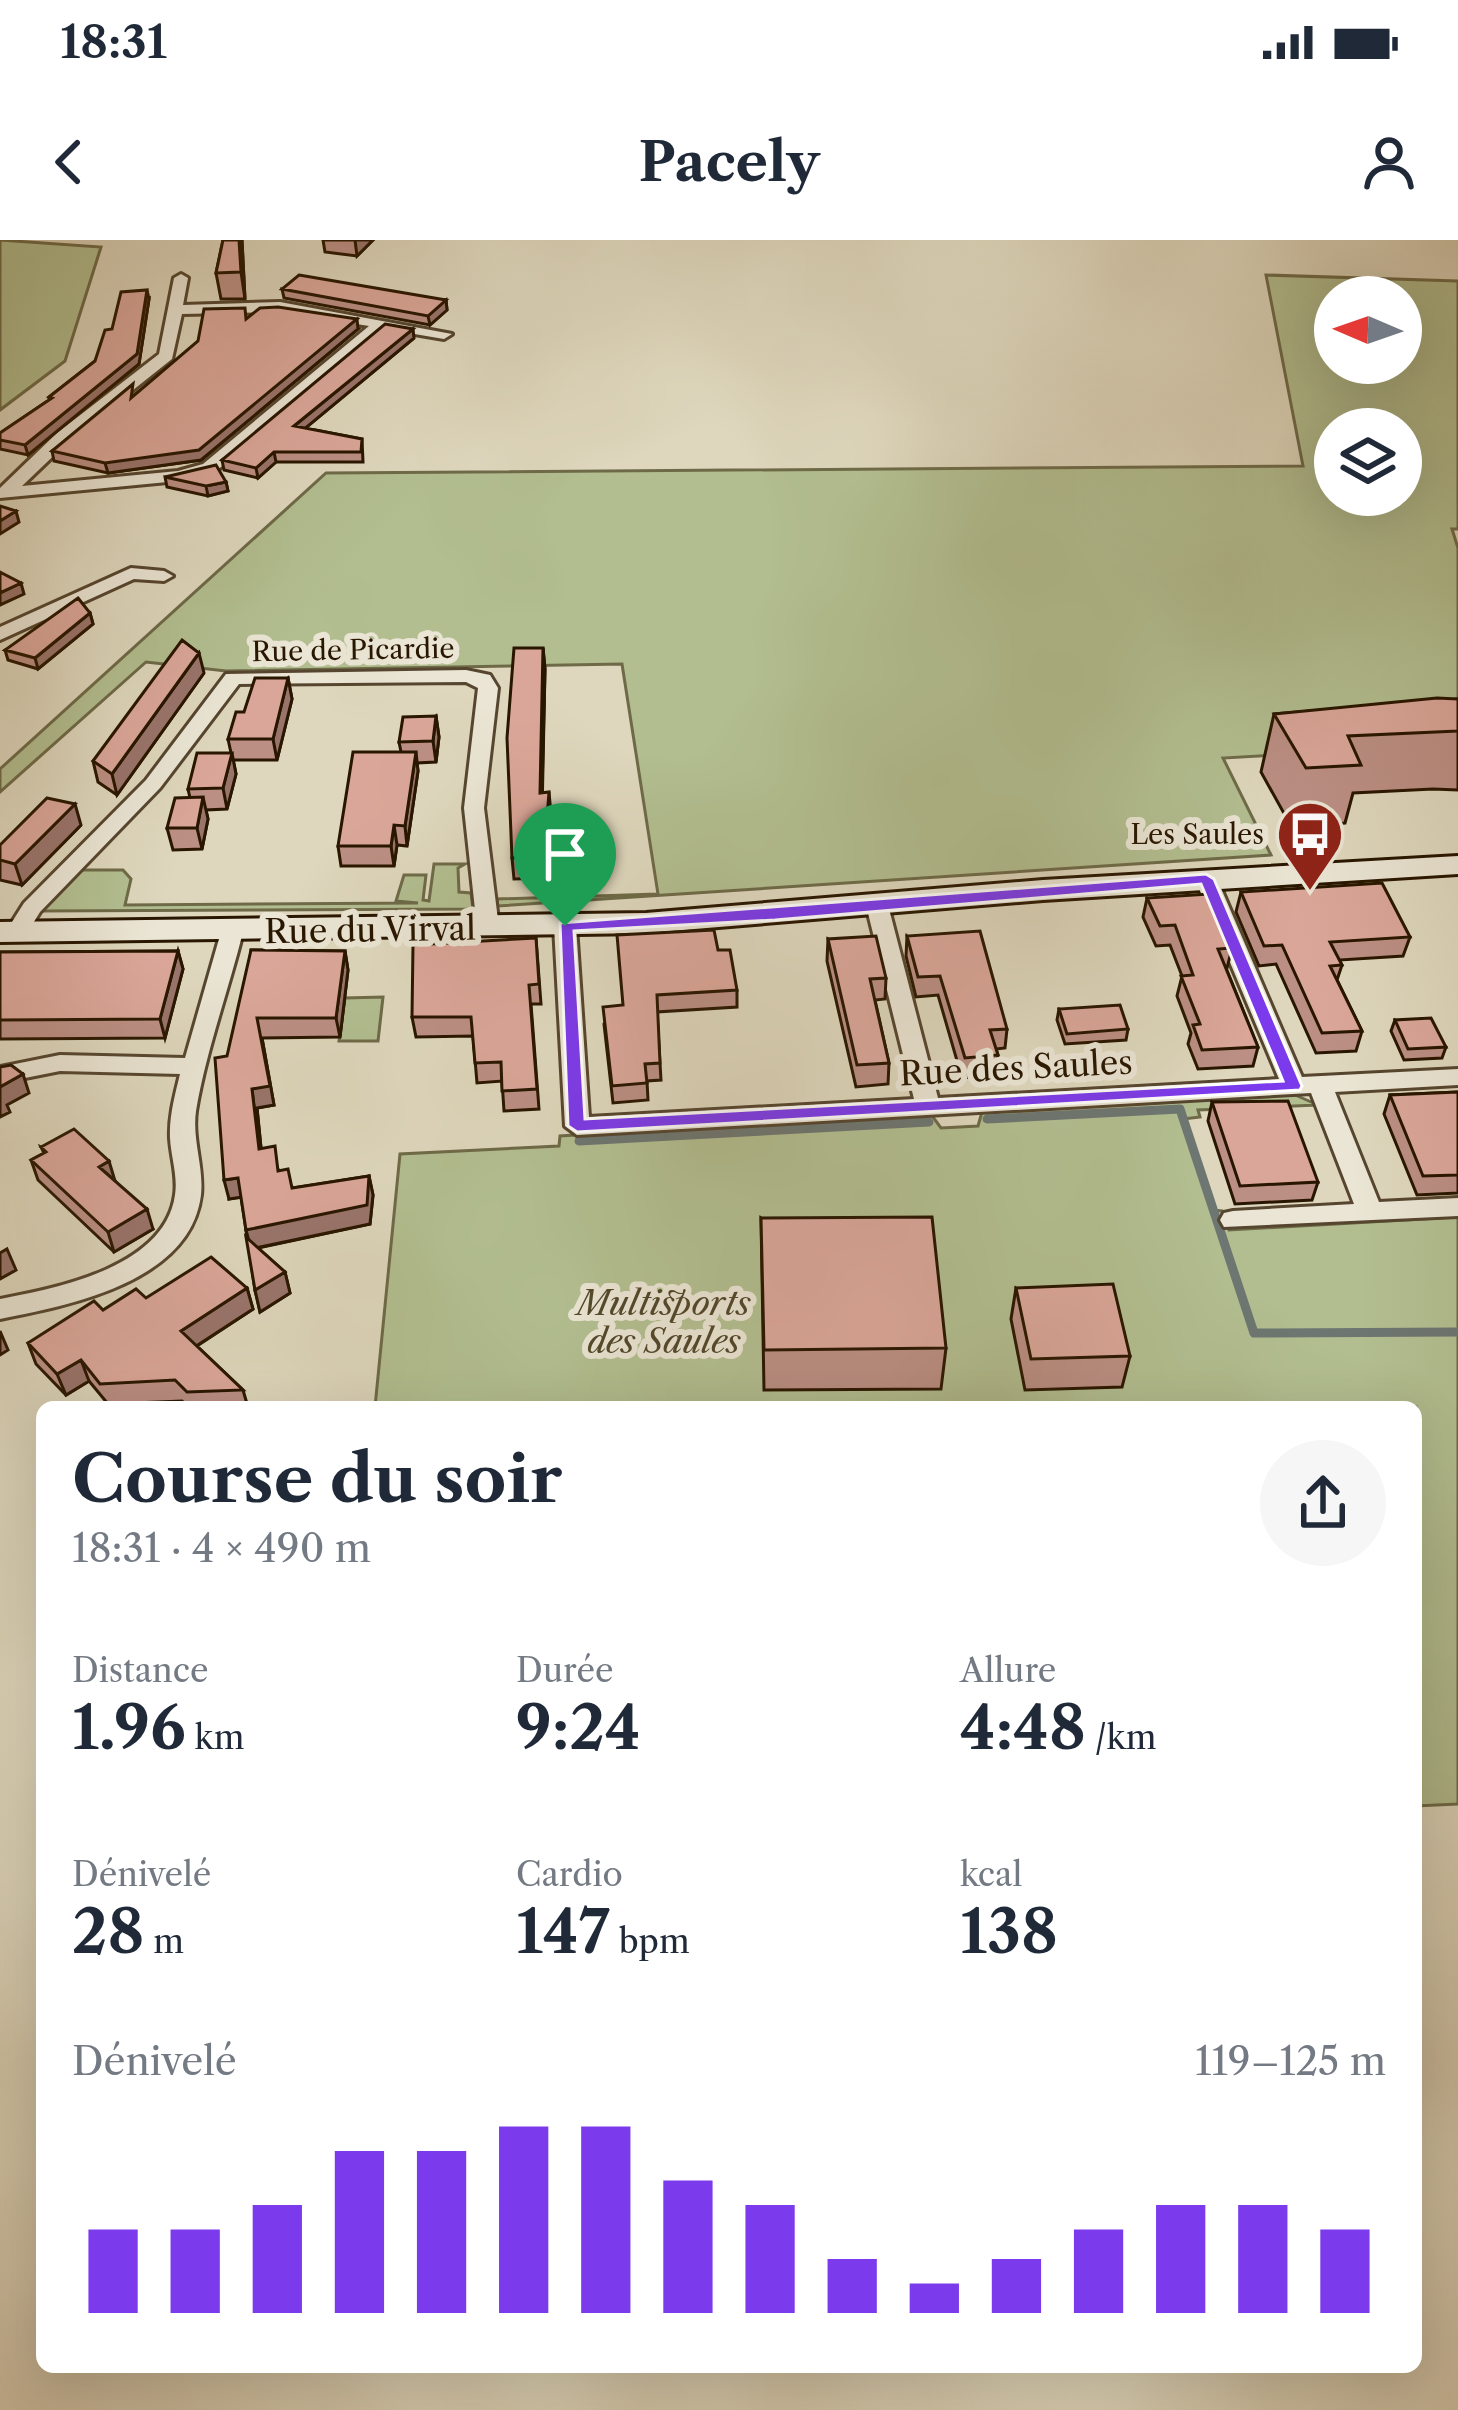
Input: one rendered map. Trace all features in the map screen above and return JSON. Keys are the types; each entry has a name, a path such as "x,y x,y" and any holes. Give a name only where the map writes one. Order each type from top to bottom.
{"street":[{"path":"3,494 63,437 160,362 169,350 181,278"},
{"path":"176,310 268,306 444,334"},
{"path":"3,494 178,476 209,467 381,323"},
{"path":"0,634 131,573 164,576"},
{"name":"Rue de Picardie","path":"8,932 153,784 233,678 443,676 476,676 487,682 475,827 488,928"},
{"name":"Rue du Virval","path":"8,932 565,926 1458,865"},
{"path":"1206,879 1370,1212"},
{"path":"877,905 928,1105"},
{"name":"Rue des Saules","path":"565,926 577,1126 1458,1077"},
{"path":"0,1309 110,1278 150,1255 177,1227 188,1196 182,1129 232,932"},
{"path":"0,1075 60,1064 196,1066"},
{"path":"1233,1220 1458,1207"}],"green space":[{"path":"0,240 101,247 65,361 0,410"},
{"path":"1266,275 1314,276 1314,384 1422,384 1422,280 1458,281 1458,529 1452,529 1458,548 1458,745 1223,758 1271,855 498,906 497,899 658,894 622,664 226,671 146,662 0,792 0,769 326,473 1303,466"},
{"path":"434,864 465,864 458,868 459,892 471,893 473,909 42,911 82,870 123,870 131,879 125,905 418,903 396,901 404,875 426,875 423,900 429,901"},
{"path":"383,997 378,1041 339,1041 345,998"},
{"name":"Multisports des Saules","path":"1293,1094 1318,1105 1198,1110 1200,1117 1183,1119 1212,1210 1222,1211 1229,1230 1458,1217 1458,1804 1422,1806 1422,1401 376,1401 400,1154 559,1146 560,1136 930,1113 941,1128 978,1126 982,1112"}],"building":[{"path":"223,240 239,240 241,272 216,273"},
{"path":"299,275 446,300 428,316 282,289"},
{"path":"147,290 137,354 25,445 0,440 0,433 95,361 105,330 112,329 121,292"},
{"path":"245,308 246,319 260,308 357,319 199,450 105,463 52,451 133,384 131,398 198,341 204,309"},
{"path":"385,324 413,329 294,426 362,439 361,452 274,452 256,468 222,460"},
{"path":"216,465 226,482 206,486 165,477"},
{"path":"0,506 16,511 0,521"},
{"path":"0,572 21,583 0,593"},
{"path":"78,598 90,613 35,658 5,650"},
{"path":"182,640 199,653 112,774 93,761"},
{"path":"514,648 543,648 540,793 549,792 544,857 512,858 507,738"},
{"path":"255,678 288,678 273,739 228,739 236,712 244,712"},
{"path":"1458,699 1458,731 1348,736 1361,765 1306,768 1274,714"},
{"path":"436,716 433,741 399,742 403,717"},
{"path":"353,752 416,752 405,826 394,825 391,846 338,846"},
{"path":"197,753 232,753 223,788 188,789"},
{"path":"203,797 197,828 167,828 175,798"},
{"path":"47,798 75,804 15,864 0,860 0,845"},
{"path":"1382,883 1410,937 1330,942 1342,965 1330,966 1362,1031 1322,1033 1282,945 1264,946 1241,892"},
{"path":"1209,894 1232,948 1218,949 1258,1047 1202,1050 1193,1025 1200,1024 1181,976 1193,975 1175,925 1160,926 1147,898"},
{"path":"714,930 718,950 730,950 737,990 657,995 660,1063 645,1064 647,1083 612,1086 603,1007 623,1005 617,935"},
{"path":"980,931 1007,1029 990,1030 998,1055 965,1058 940,976 918,977 907,936"},
{"path":"876,936 886,978 870,979 889,1063 857,1065 828,939"},
{"path":"536,938 539,984 529,985 537,1089 502,1091 501,1062 475,1063 471,1017 412,1017 413,945"},
{"path":"251,950 345,951 336,1018 257,1018 270,1086 252,1089 259,1149 275,1146 278,1171 288,1169 292,1188 369,1176 367,1205 246,1230 238,1178 224,1180 215,1058 227,1056"},
{"path":"178,951 160,1019 0,1020 0,952"},
{"path":"1120,1005 1128,1029 1067,1034 1059,1009"},
{"path":"1431,1018 1446,1047 1408,1049 1395,1020"},
{"path":"11,1065 23,1074 0,1087 0,1067"},
{"path":"1458,1092 1458,1175 1423,1176 1390,1095"},
{"path":"1288,1101 1318,1182 1240,1186 1212,1102"},
{"path":"74,1129 109,1161 99,1167 147,1209 108,1232 31,1160 46,1152 41,1147"},
{"path":"932,1217 946,1348 764,1350 761,1218"},
{"path":"246,1237 285,1272 255,1290"},
{"path":"211,1257 247,1288 181,1331 243,1390 187,1392 175,1380 100,1384 81,1360 57,1374 28,1343 94,1301 103,1310 136,1289 146,1298"},
{"path":"1113,1284 1130,1356 1031,1359 1016,1288"}],"waterway":[{"path":"987,1119 1180,1109 1254,1333 1458,1332"},
{"path":"579,1141 929,1122"}],"place":[{"name":"Les Saules","path":"1310,893"}],"route":[{"path":"1206,879 1294,1086 577,1126 565,926 775,915 1206,879"}]}
